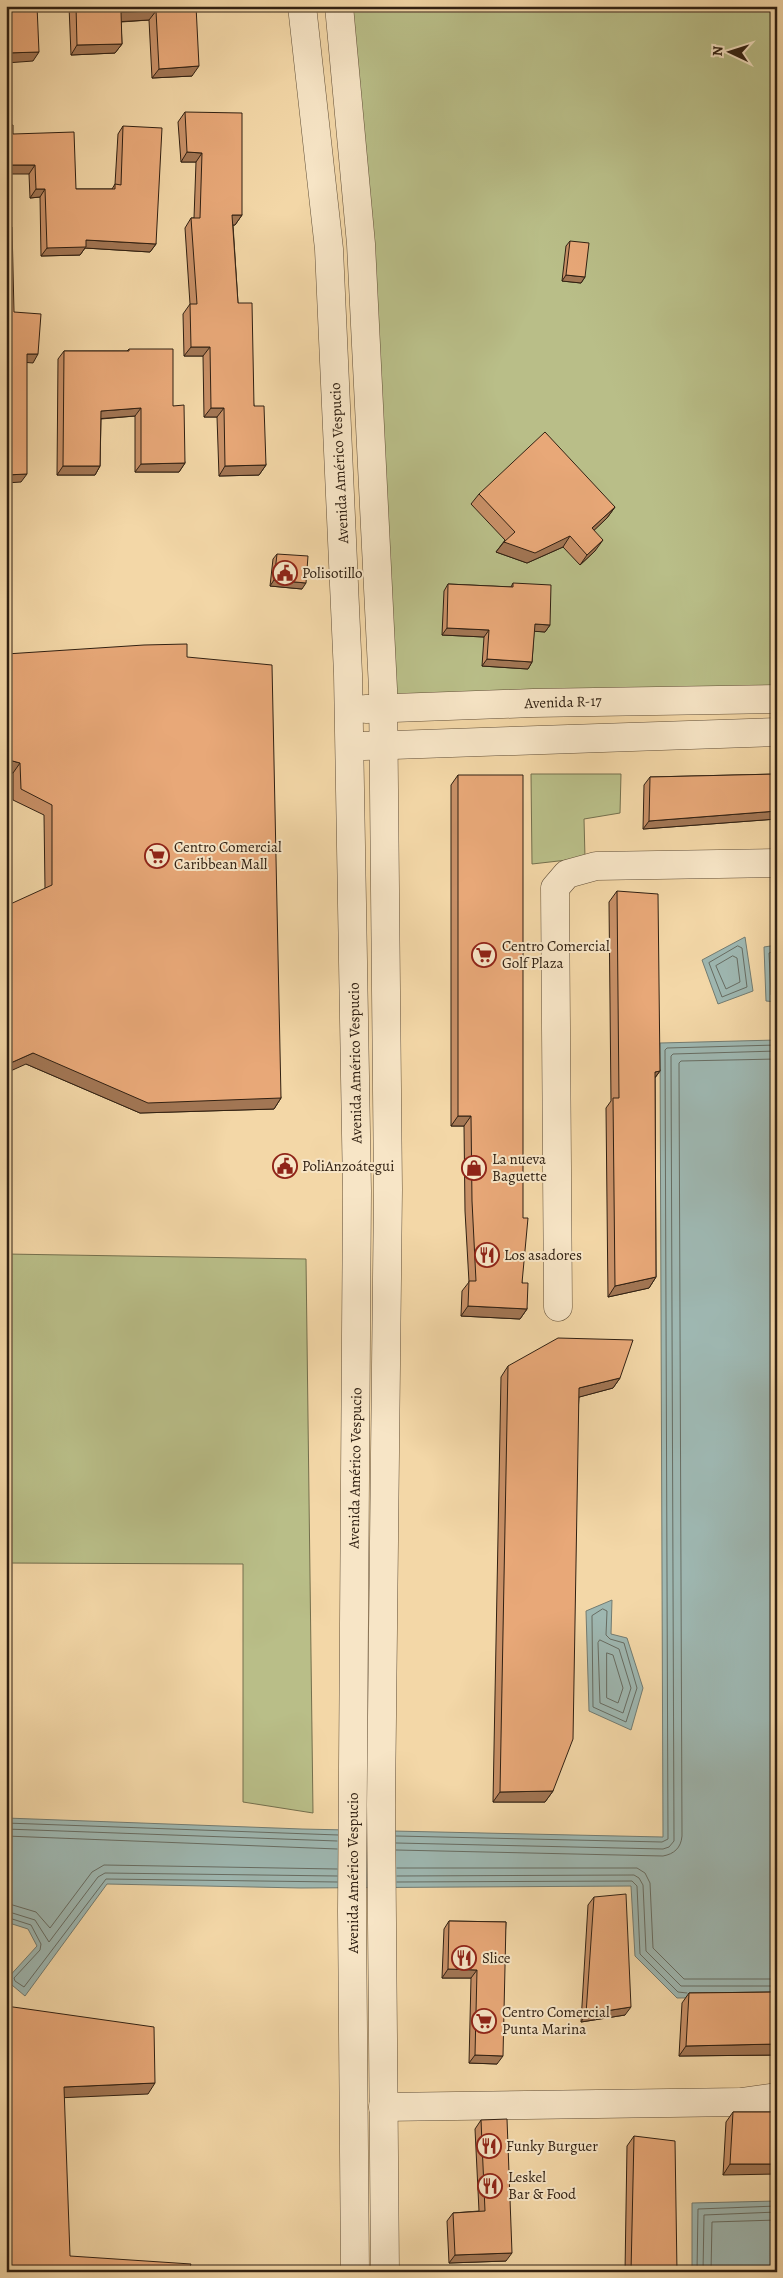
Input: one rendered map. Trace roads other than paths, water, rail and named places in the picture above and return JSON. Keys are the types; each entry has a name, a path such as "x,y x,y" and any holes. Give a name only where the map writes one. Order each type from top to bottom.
{"street":[{"name":"Avenida Américo Vespucio","path":"302,6 329,249 350,746 357,1192 352,1807 355,2272"},
{"name":"Avenida Américo Vespucio","path":"339,6 361,244 383,708 388,1190 381,1805 385,2272"},
{"name":"Avenida R-17","path":"349,709 533,703 777,699"},
{"path":"350,746 777,732"},
{"path":"558,1307 556,888 567,874 596,866 777,863"},
{"path":"383,2107 741,2102 777,2097"}],"water":[{"path":"745,937 753,991 718,1004 702,960"},
{"path":"777,945 777,1002 766,1001 764,947"},
{"path":"777,1040 777,1997 677,1998 635,1956 631,1886 301,1888 107,1884 25,1996 6,1980 37,1946 28,1929 6,1922 6,1818 302,1829 663,1837 660,1043"},
{"path":"612,1600 611,1634 627,1638 643,1688 631,1730 589,1711 586,1611"},
{"path":"777,2201 777,2272 692,2272 692,2203"}],"place":[{"name":"Polisotillo","path":"285,573"},
{"name":"Centro Comercial Caribbean Mall","path":"157,856"},
{"name":"Centro Comercial Golf Plaza","path":"484,955"},
{"name":"PoliAnzoátegui","path":"285,1166"},
{"name":"La nueva Baguette","path":"474,1168"},
{"name":"Los asadores","path":"487,1255"},
{"name":"Slice","path":"464,1958"},
{"name":"Centro Comercial Punta Marina","path":"484,2021"},
{"name":"Funky Burguer","path":"489,2146"},
{"name":"Leskel Bar & Food","path":"490,2186"}]}
